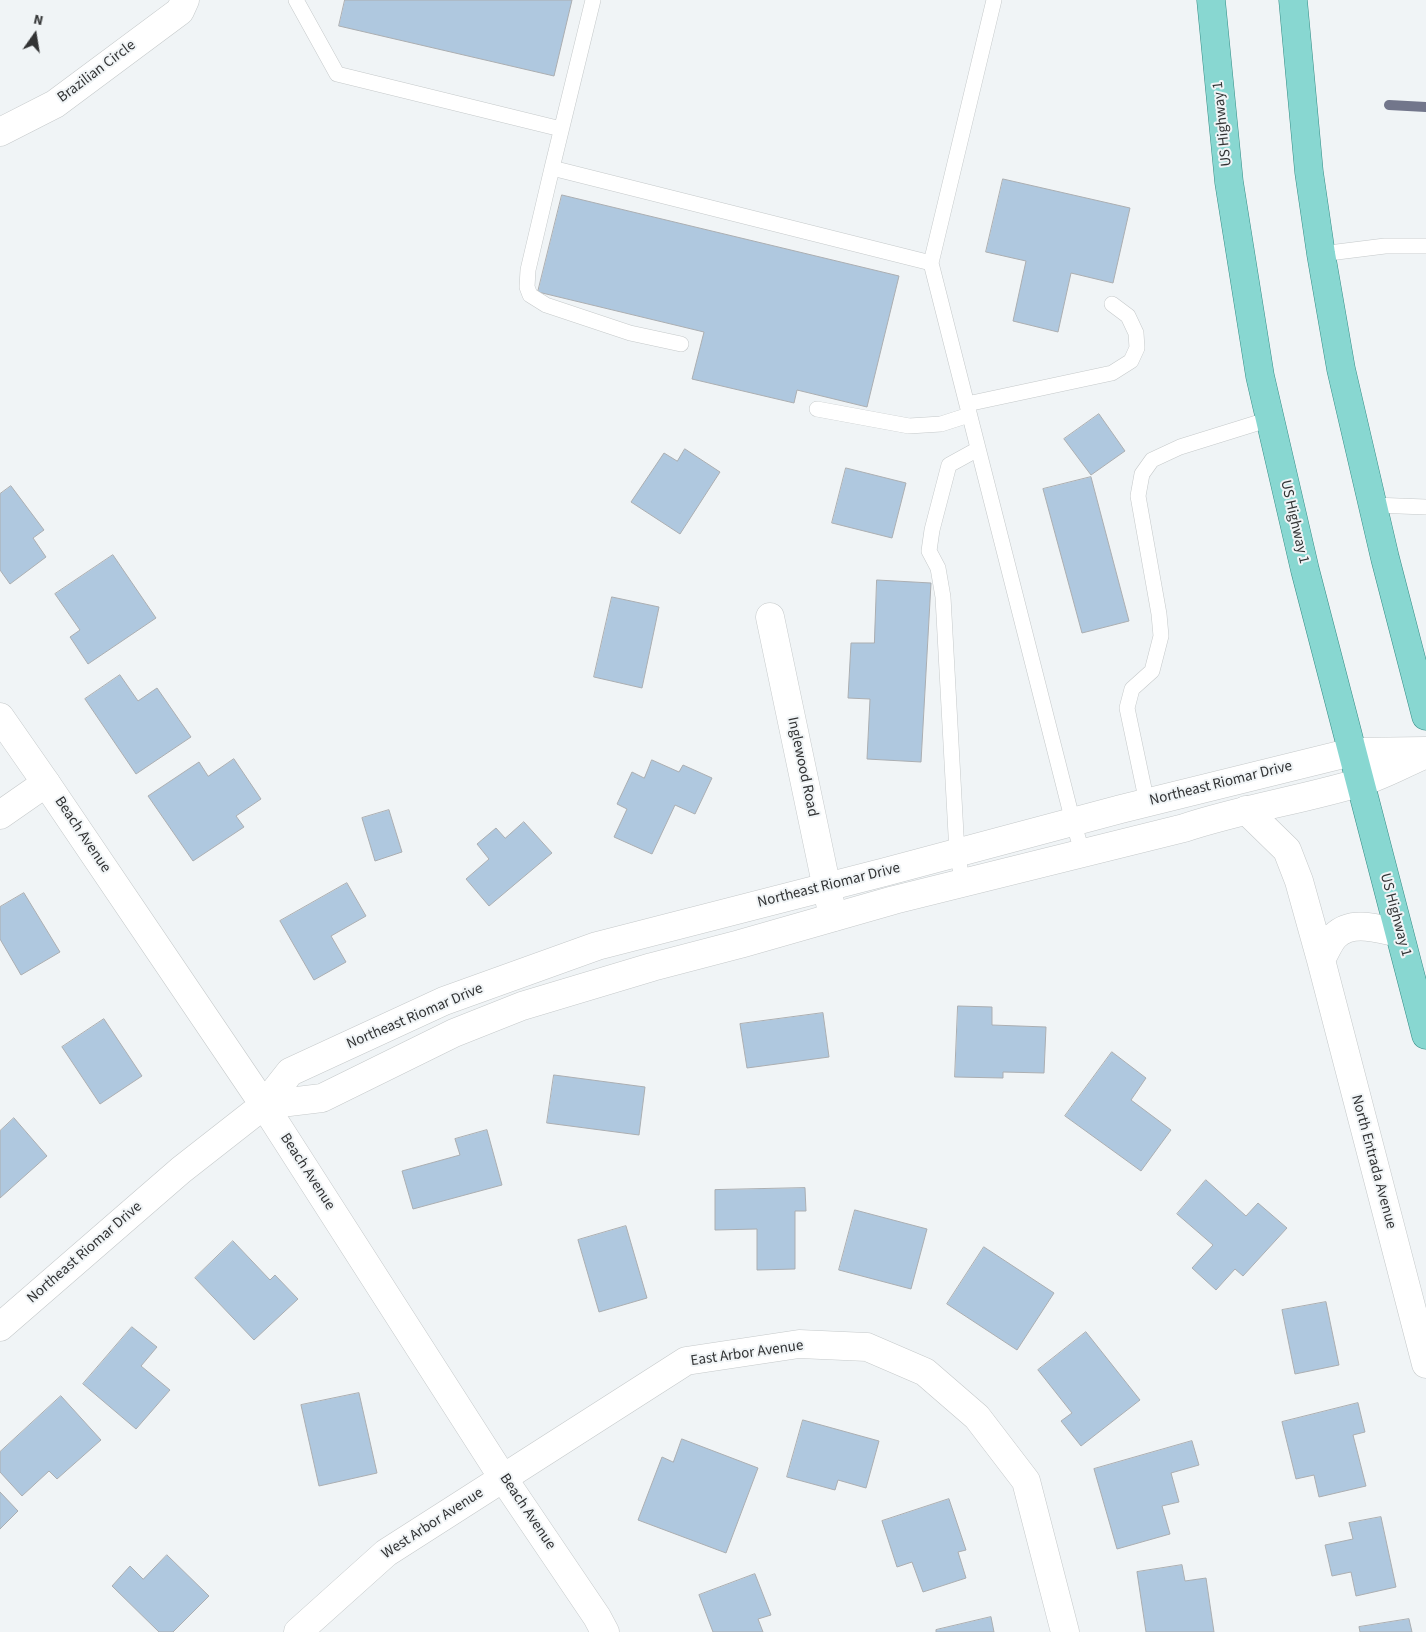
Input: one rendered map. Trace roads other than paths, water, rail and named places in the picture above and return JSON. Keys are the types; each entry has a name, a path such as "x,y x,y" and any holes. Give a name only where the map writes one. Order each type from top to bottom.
{"main road":[{"name":"US Highway 1","path":"1211,0 1229,182 1260,376 1305,570 1426,1035"},
{"path":"1293,0 1309,172 1341,369 1373,505 1424,704"}],"street":[{"name":"Brazilian Circle","path":"0,132 55,104 180,11 184,0"},
{"name":"Inglewood Road","path":"770,617 833,917"},
{"name":"Beach Avenue","path":"0,717 264,1105 503,1478 597,1617 605,1632"},
{"name":"Northeast Riomar Drive","path":"0,1327 181,1170 264,1105 290,1072 444,1001 597,946 1147,803 1352,752 1426,753"},
{"name":"Northeast Riomar Drive","path":"264,1105 322,1098 454,1033 522,1006 652,967 894,900 1083,854 1246,810 1360,783 1426,753"},
{"path":"0,815 46,783"},
{"name":"North Entrada Avenue","path":"1246,810 1287,850 1299,881 1426,1364"},
{"path":"1321,960 1334,937 1347,928 1365,926 1399,933"},
{"name":"East Arbor Avenue","path":"503,1478 686,1361 798,1344 867,1347 925,1372 977,1417 1026,1482 1065,1632"},
{"name":"West Arbor Avenue","path":"298,1632 386,1553 503,1478"}],"lane":[{"path":"296,0 337,74 561,129"},
{"path":"593,0 528,270 527,286 530,296 546,305 630,333 681,344"},
{"path":"994,0 931,263 1073,822 1083,854"},
{"path":"552,168 931,263"},
{"path":"1321,254 1385,246 1426,246"},
{"path":"817,409 909,426 941,424 968,410 1112,373 1131,361 1137,348 1136,333 1128,316 1112,304"},
{"path":"1147,803 1127,708 1132,689 1152,671 1160,636 1159,614 1138,496 1142,474 1152,460 1180,446 1270,419"},
{"path":"963,883 957,853 943,597 938,568 929,550 932,530 950,465 978,449"},
{"path":"1373,505 1426,507"}],"waterway":[{"path":"1389,105 1426,107"}]}
